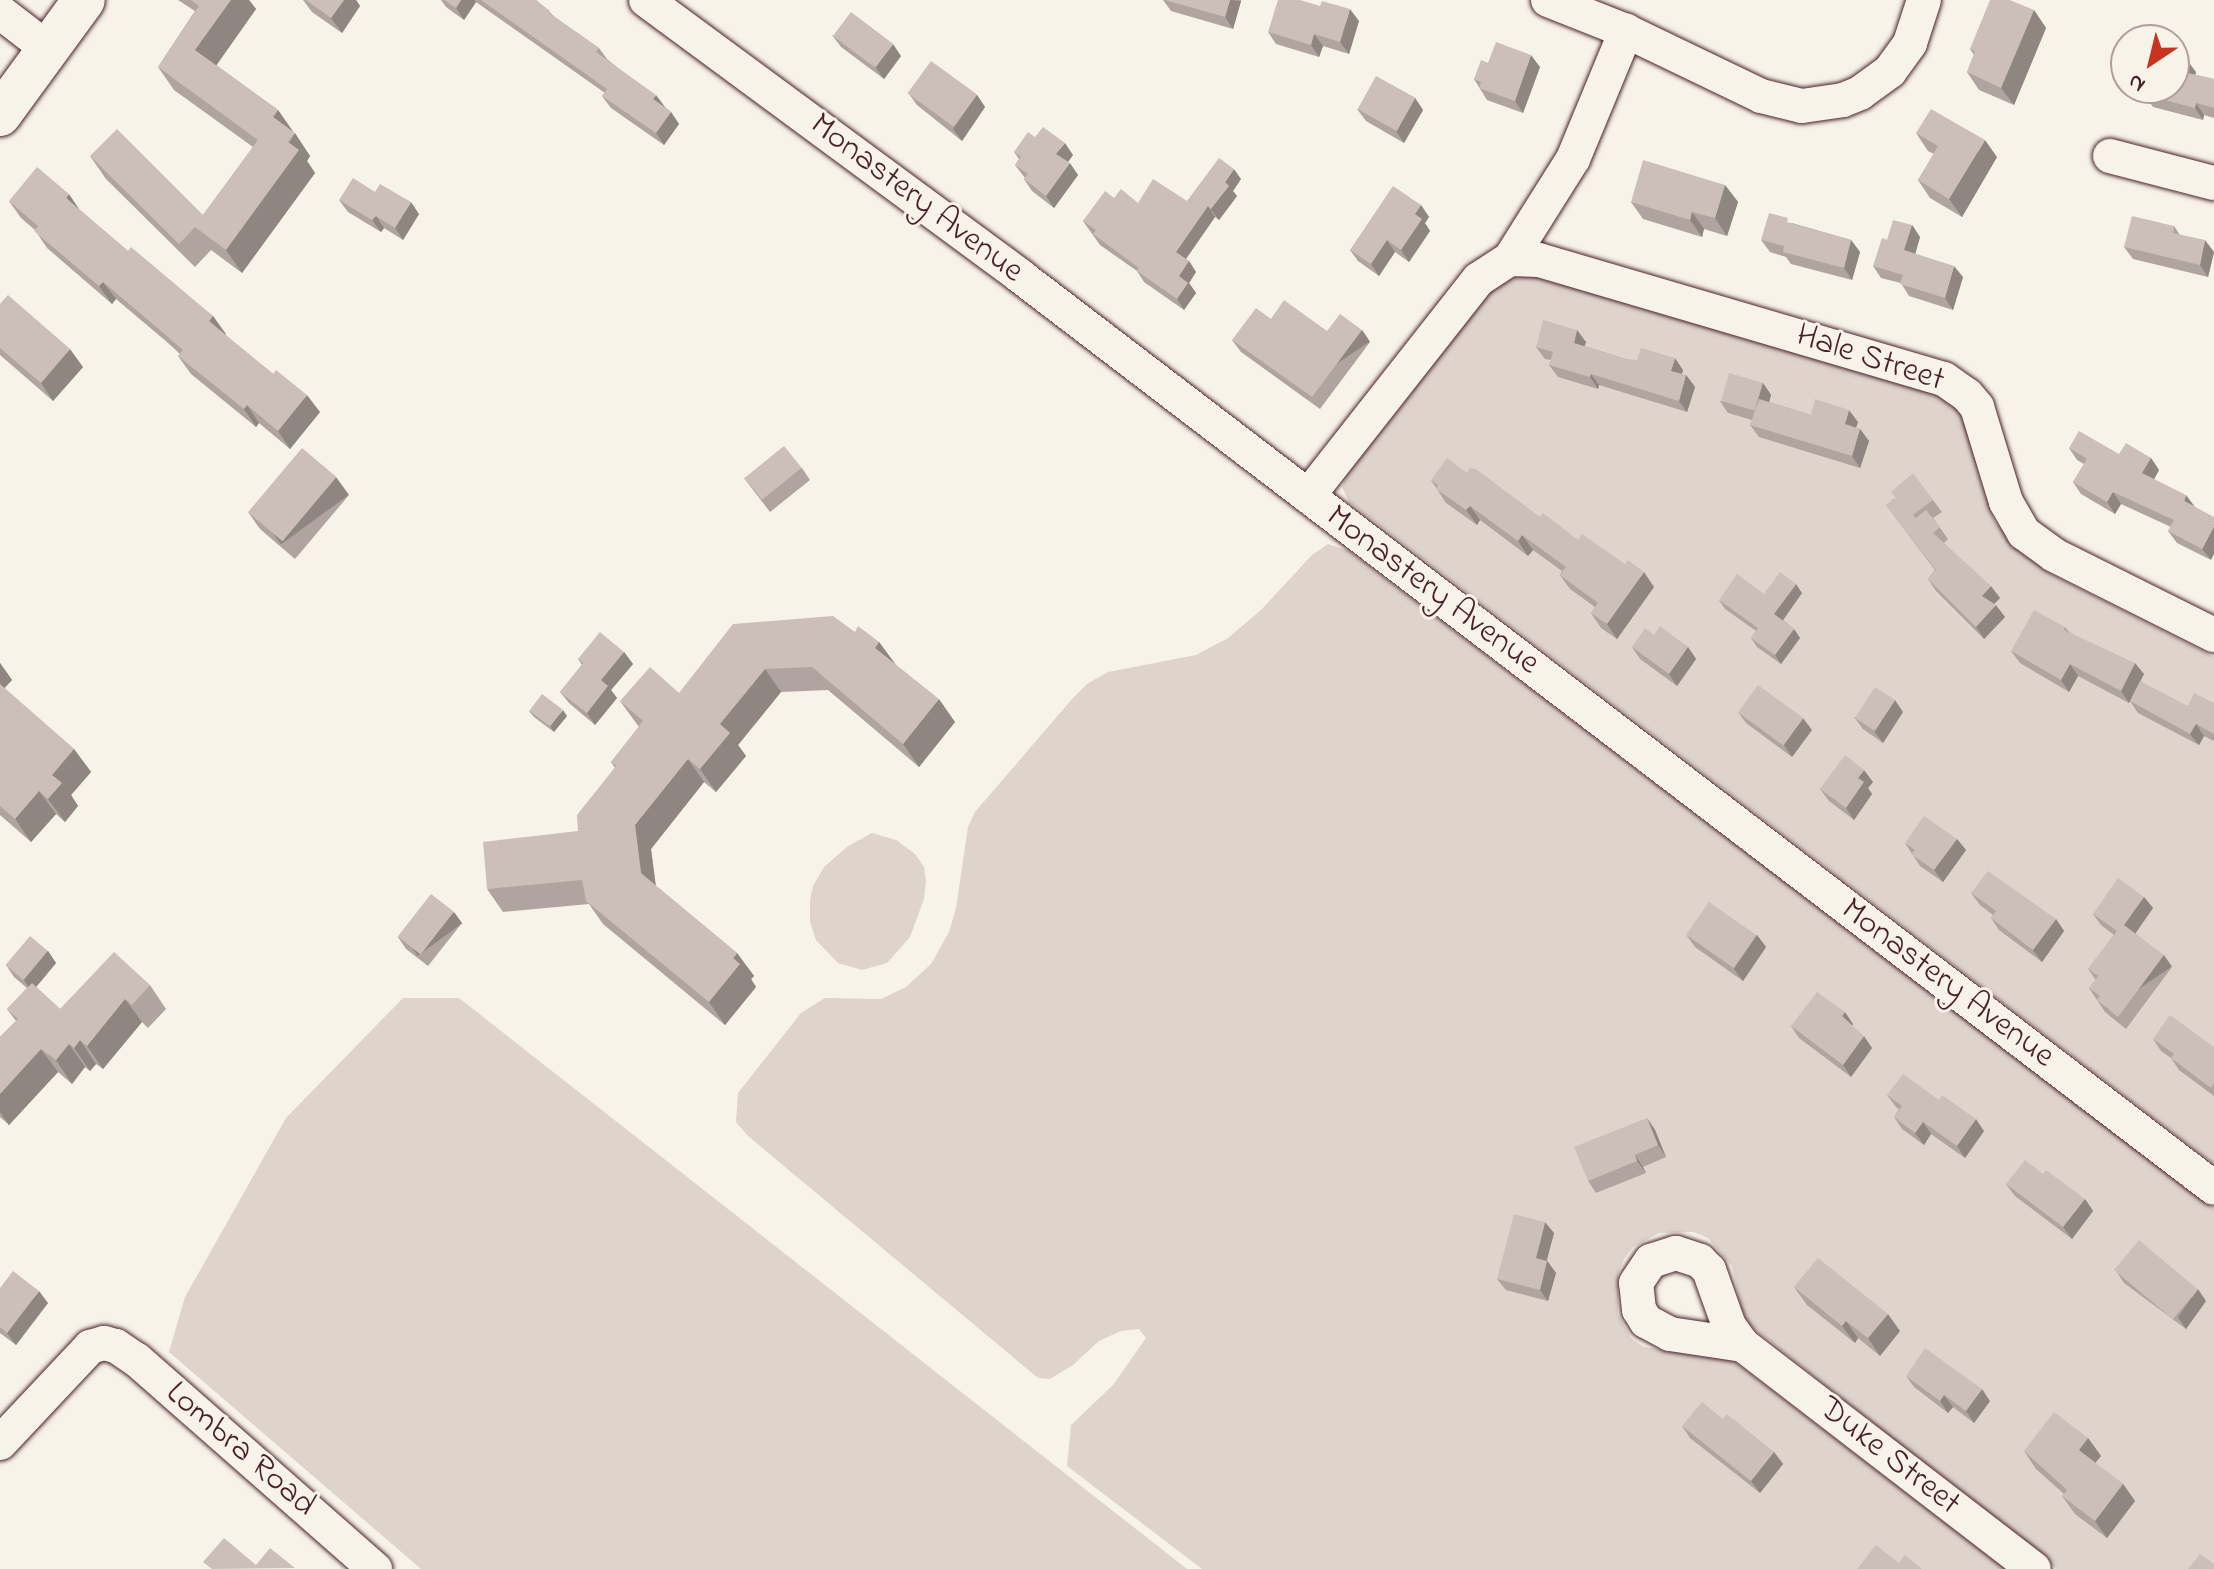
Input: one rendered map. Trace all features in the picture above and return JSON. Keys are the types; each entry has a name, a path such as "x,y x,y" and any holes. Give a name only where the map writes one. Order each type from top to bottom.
{"main road":[{"path":"0,115 84,0"}],"street":[{"name":"Monastery Avenue","path":"646,0 843,143 2214,1188"},
{"path":"1548,0 1626,31 1783,104 1823,104 1860,93 1890,71 1910,43 1924,0"},
{"path":"0,12 48,49"},
{"path":"1308,496 1466,294 1493,268 1510,259 1573,159 1626,31"},
{"path":"2110,156 2214,183"},
{"name":"Hale Street","path":"1510,259 1557,263 1944,379 1967,395 1977,407 2006,502 2024,533 2054,555 2214,635"},
{"name":"Duke Street","path":"1743,1345 2034,1569"},
{"name":"Lombra Road","path":"0,1443 90,1347 116,1346 137,1360 375,1569"}],"shaded area":[{"path":"1522,276 1545,278 1915,386 1941,397 1961,412 1973,433 1978,473 1994,521 2022,553 2052,575 2214,657 2214,1164 1349,502 1342,487 1347,474 1492,289 1505,280"},
{"path":"1328,544 1349,551 2214,1209 2214,1569 2057,1569 1751,1326 1742,1311 1732,1266 1708,1238 1693,1232 1659,1233 1633,1247 1624,1259 1618,1273 1618,1314 1631,1338 1644,1347 1725,1358 1740,1366 2006,1569 1202,1569 1067,1466 1071,1425 1113,1385 1146,1338 1139,1329 1121,1331 1099,1341 1073,1365 1050,1379 1038,1378 748,1136 736,1122 738,1093 801,1013 825,998 881,999 906,987 931,964 949,932 956,908 968,827 975,812 1072,699 1087,684 1108,672 1196,655 1228,638 1261,610 1312,555"},
{"path":"872,833 896,840 915,854 924,867 926,881 924,899 910,937 887,963 862,970 838,963 816,940 810,922 810,900 813,886 824,867 848,846"},
{"path":"403,998 459,998 1187,1569 421,1569 169,1352 185,1297 286,1118"}],"building":[{"path":"203,0 231,0 195,50 278,110 273,117 295,133 288,142 299,150 226,250 195,227 179,244 90,156 117,129 203,215 258,140 158,67"},
{"path":"306,0 344,0 331,18"},
{"path":"444,0 461,0 456,8"},
{"path":"481,0 536,0 549,13 599,48 596,52 656,95 653,99 671,112 656,133 602,96 607,89"},
{"path":"1165,0 1230,0 1225,17"},
{"path":"1278,0 1300,0 1320,6 1322,1 1350,9 1340,42 1314,34 1311,45 1268,32"},
{"path":"1990,0 2010,0 2034,10 2001,88 1967,72 1975,51 1970,49"},
{"path":"851,12 893,44 875,68 833,36"},
{"path":"1496,42 1531,55 1515,101 1479,88 1481,82 1474,79 1481,60 1488,63"},
{"path":"931,61 977,95 954,127 907,93"},
{"path":"2190,73 2214,79 2214,108 2196,103 2195,108 2180,104 2190,104"},
{"path":"1376,76 1415,98 1397,131 1358,109"},
{"path":"1931,109 1985,140 1949,199 1918,180 1938,146 1916,133"},
{"path":"1043,127 1065,143 1056,154 1070,163 1046,196 1024,179 1028,174 1015,165 1021,157 1014,152 1028,132 1035,137"},
{"path":"1219,158 1234,169 1225,182 1229,186 1211,209 1208,206 1176,252 1189,261 1179,276 1188,283 1177,299 1137,271 1139,268 1093,234 1096,230 1083,221 1105,191 1114,198 1121,189 1138,203 1153,179 1187,201"},
{"path":"1643,160 1725,185 1715,218 1692,212 1690,220 1631,202"},
{"path":"37,167 69,194 66,198 128,251 131,247 213,316 209,321 273,374 276,370 307,395 278,431 247,405 244,409 178,356 183,350 103,282 99,286 34,231 38,226 9,201"},
{"path":"353,178 375,192 380,184 411,202 395,228 376,216 372,220 339,200"},
{"path":"1393,186 1421,205 1415,214 1422,219 1401,250 1387,240 1371,264 1350,250"},
{"path":"1769,213 1788,218 1787,222 1851,240 1844,268 1783,252 1784,246 1761,240"},
{"path":"2132,216 2174,226 2173,233 2205,240 2200,265 2124,247"},
{"path":"1893,220 1912,225 1904,250 1954,266 1945,298 1900,284 1903,275 1873,266 1882,238 1887,240"},
{"path":"8,295 70,349 41,383 0,348 0,304"},
{"path":"1284,300 1327,331 1340,314 1362,330 1312,397 1232,340 1256,308 1271,319"},
{"path":"1543,320 1577,330 1574,343 1626,359 1637,360 1641,348 1675,358 1671,371 1686,375 1679,401 1591,374 1590,377 1549,365 1553,352 1536,347"},
{"path":"1729,373 1763,383 1755,411 1721,401"},
{"path":"1759,399 1811,415 1815,399 1849,410 1845,424 1860,429 1852,456 1750,425"},
{"path":"2079,431 2119,454 2126,443 2151,458 2142,473 2186,495 2184,501 2214,517 2214,526 2202,549 2168,531 2174,520 2113,492 2107,502 2073,482 2087,459 2069,448"},
{"path":"784,446 802,468 762,500 744,478"},
{"path":"302,448 336,477 282,541 248,512"},
{"path":"1447,458 1467,473 1470,468 1476,469 1540,517 1543,513 1578,540 1582,534 1625,564 1628,560 1644,572 1607,624 1591,613 1598,603 1560,575 1566,567 1522,535 1518,541 1470,506 1466,510 1436,489 1438,485 1431,480"},
{"path":"1913,473 1933,500 1913,515 1916,518 1926,510 1940,527 1933,533 1991,586 1982,596 1996,605 1976,627 1928,579 1936,570 1886,505 1894,498 1898,501 1891,492"},
{"path":"1780,572 1796,584 1774,614 1794,629 1775,655 1751,638 1758,628 1719,600 1737,574 1764,594"},
{"path":"2034,610 2065,627 2064,630 2135,663 2121,691 2070,664 2061,680 2011,651"},
{"path":"833,616 855,632 858,626 879,642 875,648 939,699 903,744 812,667 765,669 720,724 730,733 700,769 688,759 635,825 641,873 737,953 733,958 740,964 709,1002 586,901 582,880 487,889 483,842 578,831 577,815 616,766 611,762 643,721 620,701 650,667 679,693 733,624"},
{"path":"1660,626 1688,647 1669,674 1632,647 1645,628 1654,635"},
{"path":"600,632 624,652 601,680 608,686 587,713 560,692 583,663 578,659"},
{"path":"2140,681 2188,706 2194,693 2214,703 2214,734 2196,724 2190,734 2130,701"},
{"path":"0,684 74,749 52,775 62,783 48,799 39,791 15,819 0,806"},
{"path":"1758,685 1803,718 1783,745 1738,713"},
{"path":"1875,687 1895,700 1875,731 1855,718"},
{"path":"542,694 563,710 550,726 529,711"},
{"path":"1845,755 1864,770 1858,778 1864,782 1846,808 1820,789"},
{"path":"1924,816 1957,839 1934,870 1911,854 1915,850 1905,843"},
{"path":"1988,871 2056,919 2033,950 1991,918 1996,911 1971,893"},
{"path":"2118,878 2144,897 2124,925 2164,955 2118,1017 2097,1000 2100,996 2089,988 2098,976 2088,969 2117,931 2093,914"},
{"path":"431,894 454,912 421,954 398,937"},
{"path":"1709,902 1757,935 1734,968 1686,935"},
{"path":"30,936 48,951 23,980 6,965"},
{"path":"114,952 150,985 132,1005 125,999 87,1046 80,1040 74,1048 69,1044 56,1060 41,1049 0,1094 0,1037 18,1019 7,1009 32,983 60,1009"},
{"path":"1817,992 1845,1012 1842,1016 1864,1036 1843,1065 1791,1026"},
{"path":"2170,1015 2214,1047 2214,1083 2211,1088 2171,1058 2174,1054 2153,1039"},
{"path":"1903,1074 1939,1100 1942,1095 1976,1119 1957,1146 1923,1122 1915,1133 1894,1117 1902,1106 1887,1095"},
{"path":"1647,1118 1658,1145 1635,1155 1637,1161 1588,1181 1574,1147"},
{"path":"2025,1160 2043,1174 2046,1170 2085,1199 2063,1227 2006,1184"},
{"path":"1514,1214 1545,1222 1536,1258 1547,1261 1540,1290 1497,1279"},
{"path":"2139,1240 2198,1289 2173,1319 2114,1270"},
{"path":"1818,1258 1888,1314 1868,1338 1846,1321 1842,1326 1794,1287"},
{"path":"13,1271 39,1291 7,1333 0,1327 0,1288"},
{"path":"1925,1348 1982,1389 1966,1411 1944,1395 1940,1401 1906,1376"},
{"path":"1702,1402 1723,1419 1727,1414 1774,1452 1751,1481 1682,1426"},
{"path":"2054,1412 2088,1438 2079,1450 2123,1484 2095,1521 2062,1496 2067,1490 2024,1451"},
{"path":"224,1538 256,1565 270,1548 295,1568 212,1569 203,1562"},
{"path":"1876,1545 1899,1563 1905,1555 1922,1569 1857,1569"},
{"path":"2200,1554 2214,1564 2214,1569 2188,1569"}]}
